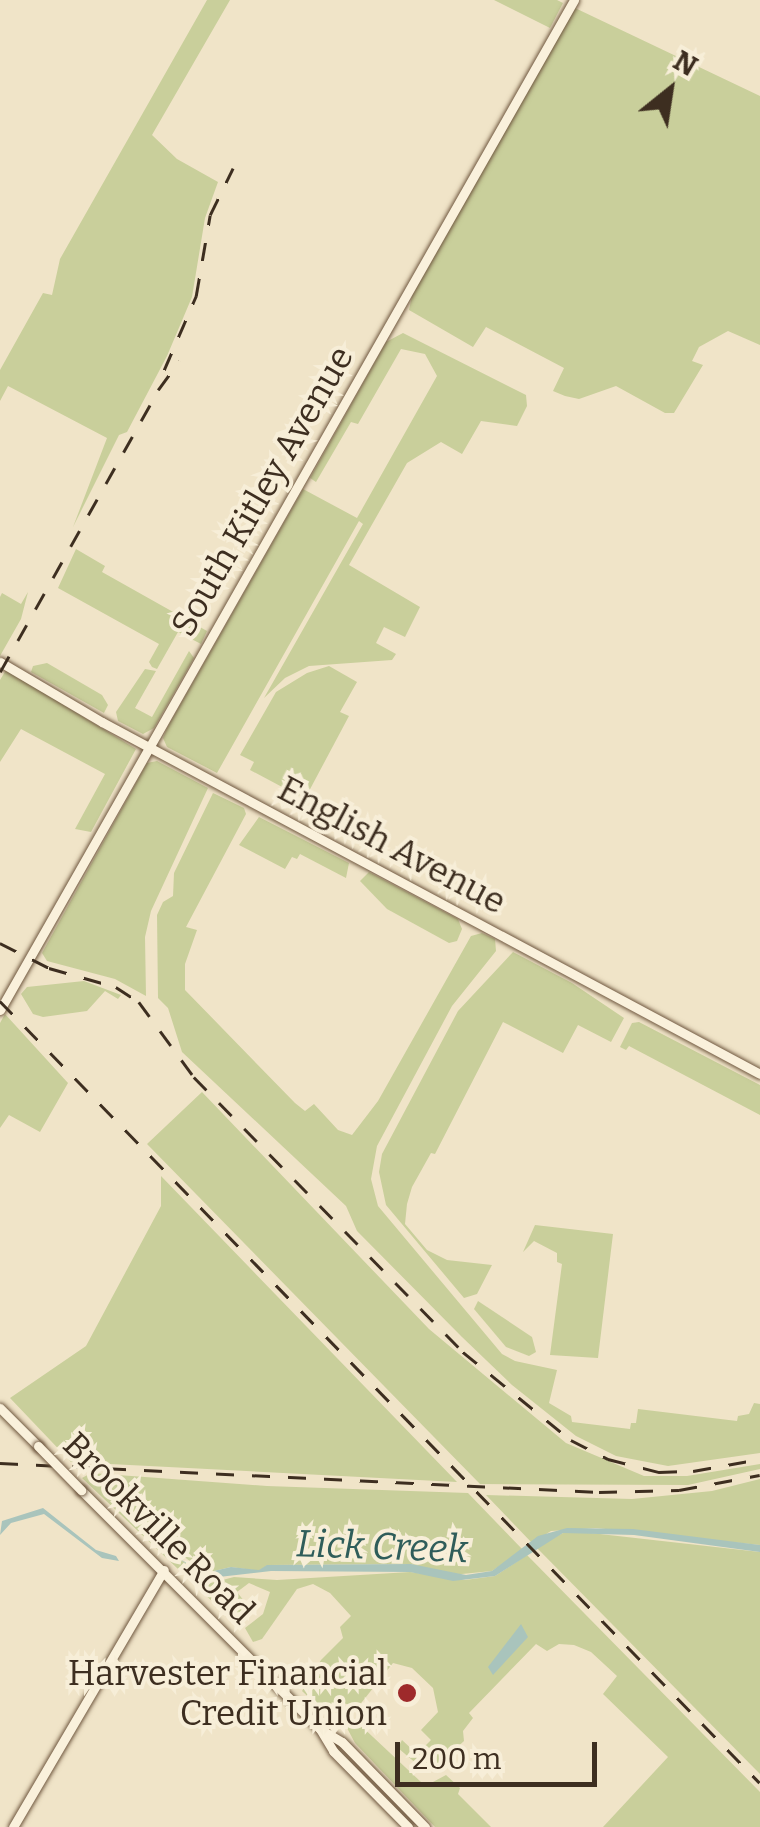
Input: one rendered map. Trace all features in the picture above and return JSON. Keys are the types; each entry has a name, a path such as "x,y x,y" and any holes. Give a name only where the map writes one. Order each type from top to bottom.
{"street":[{"name":"South Kitley Avenue","path":"0,1010 574,0"},
{"name":"English Avenue","path":"0,662 148,747 760,1074"},
{"name":"Brookville Road","path":"0,1408 320,1729 334,1751 408,1827"},
{"path":"12,1827 164,1570"},
{"name":"Brookville Road","path":"320,1729 342,1742 425,1827"}],"green space":[{"path":"207,0 230,0 152,135 177,159 218,182 205,218 192,297 167,356 127,432 119,435 73,527 107,438 8,386 0,401 0,370 43,293 52,295 60,259"},
{"path":"494,0 557,0 563,3 550,28"},
{"path":"575,8 760,96 760,345 728,331 699,347 692,361 703,365 674,413 665,413 616,386 579,399 565,396 553,391 564,368 486,327 473,347 409,310 412,296"},
{"path":"403,333 526,395 527,406 517,426 481,421 462,454 441,442 407,463 349,565 420,607 405,637 384,627 376,643 396,654 392,660 309,666 285,678 264,698 363,524 359,521 217,773 167,747 163,738 167,728 303,489 357,518 437,376 425,354 401,349 358,424 351,422 316,482 310,478 386,342"},
{"path":"76,549 105,566 102,572 207,631 201,644 178,632 157,669 152,667 149,662 159,644 58,588"},
{"path":"28,592 21,619 0,656 0,597 2,593 21,604"},
{"path":"189,651 194,658 154,728 143,734 118,721 116,712 145,669 156,671 135,708 152,717"},
{"path":"47,663 102,695 108,705 104,713 31,672 33,666"},
{"path":"329,666 357,682 340,712 349,716 308,793 302,790 299,796 250,770 254,762 240,755 276,692 307,673"},
{"path":"6,670 136,749 91,832 75,829 105,774 21,729 0,762 0,680"},
{"path":"157,761 208,788 151,911 145,937 146,996 115,979 47,961 42,953 147,763"},
{"path":"213,793 244,808 246,814 186,927 197,930 185,964 185,990 295,1103 305,1111 314,1104 338,1130 352,1135 378,1101 471,936 482,933 495,939 496,951 452,1006 377,1146 371,1179 378,1206 502,1354 515,1361 557,1370 549,1403 571,1416 572,1422 630,1429 631,1423 636,1423 638,1409 737,1421 738,1416 749,1414 754,1403 760,1404 760,1453 668,1466 616,1456 576,1436 512,1385 462,1337 357,1231 346,1206 182,1052 168,1008 158,998 157,915 163,902 173,896 174,873"},
{"path":"259,817 349,863 346,878 300,854 297,859 292,857 285,869 239,845"},
{"path":"369,872 458,919 462,929 457,941 449,943 387,909 360,881"},
{"path":"513,952 572,983 624,1018 611,1042 578,1025 563,1053 503,1022 435,1154 431,1153 412,1187 407,1204 405,1224 427,1250 447,1260 492,1265 477,1294 464,1298 386,1205 379,1172 382,1154 458,1011"},
{"path":"84,981 121,995 118,999 105,991 87,1011 43,1017 33,1014 21,994 27,987"},
{"path":"5,1014 68,1083 40,1132 9,1115 0,1128 0,1023"},
{"path":"639,1022 760,1085 760,1115 629,1046 626,1050 620,1047 632,1023"},
{"path":"202,1092 429,1329 566,1443 644,1476 687,1476 760,1464 760,1469 688,1485 480,1484 147,1144"},
{"path":"161,1176 457,1482 71,1462 10,1398 86,1346 161,1206"},
{"path":"535,1225 613,1234 598,1358 550,1355 562,1264 557,1262 557,1253 534,1241 523,1252"},
{"path":"478,1301 532,1337 536,1352 529,1356 506,1347 474,1309"},
{"path":"91,1473 267,1486 468,1493 523,1550 492,1571 452,1575 411,1564 268,1565 259,1571 231,1567 205,1573 182,1555 174,1555 206,1578 207,1584 234,1577 277,1580 410,1572 465,1580 495,1576 527,1555 760,1792 760,1827 603,1827 668,1757 603,1694 617,1676 591,1652 574,1645 559,1644 547,1651 536,1644 469,1713 473,1718 463,1731 464,1741 436,1767 424,1770 398,1748 402,1740 417,1754 431,1740 421,1730 438,1712 433,1688 412,1668 393,1663 358,1707 343,1703 318,1706 302,1691 321,1660 343,1638 340,1627 351,1616 330,1593 313,1584 297,1589 262,1639 253,1642 245,1628 263,1614 270,1592 249,1583 237,1592 251,1610 243,1623 235,1623 82,1478"},
{"path":"760,1479 760,1545 596,1528 551,1531 532,1543 486,1495 632,1499 712,1491"},
{"path":"563,1533 760,1552 760,1774 536,1547"},
{"path":"357,1722 421,1782 433,1782 446,1775 460,1788 458,1794 491,1827 435,1827 355,1743 347,1728"}],"water":[{"path":"43,1508 96,1550 116,1556 119,1561 102,1558 44,1514 11,1523 0,1535 2,1521"},
{"name":"Lick Creek","path":"567,1528 633,1529 760,1545 760,1552 634,1535 563,1533 495,1576 453,1581 410,1572 271,1571 210,1578 174,1556 205,1573 231,1567 259,1570 267,1565 411,1564 466,1575 492,1571 538,1536"},
{"path":"521,1624 528,1637 493,1675 488,1667"}],"railway":[{"path":"164,370 196,296 210,215 233,168"},
{"path":"0,672 158,390 179,361"},
{"path":"0,943 49,968 116,987 139,1002 194,1077 463,1352 571,1440 608,1459 659,1472 693,1471 760,1459"},
{"path":"0,1001 760,1783"},
{"path":"0,1463 599,1492 679,1490 760,1475"}],"place":[{"name":"Harvester Financial Credit Union","path":"407,1693"}]}
